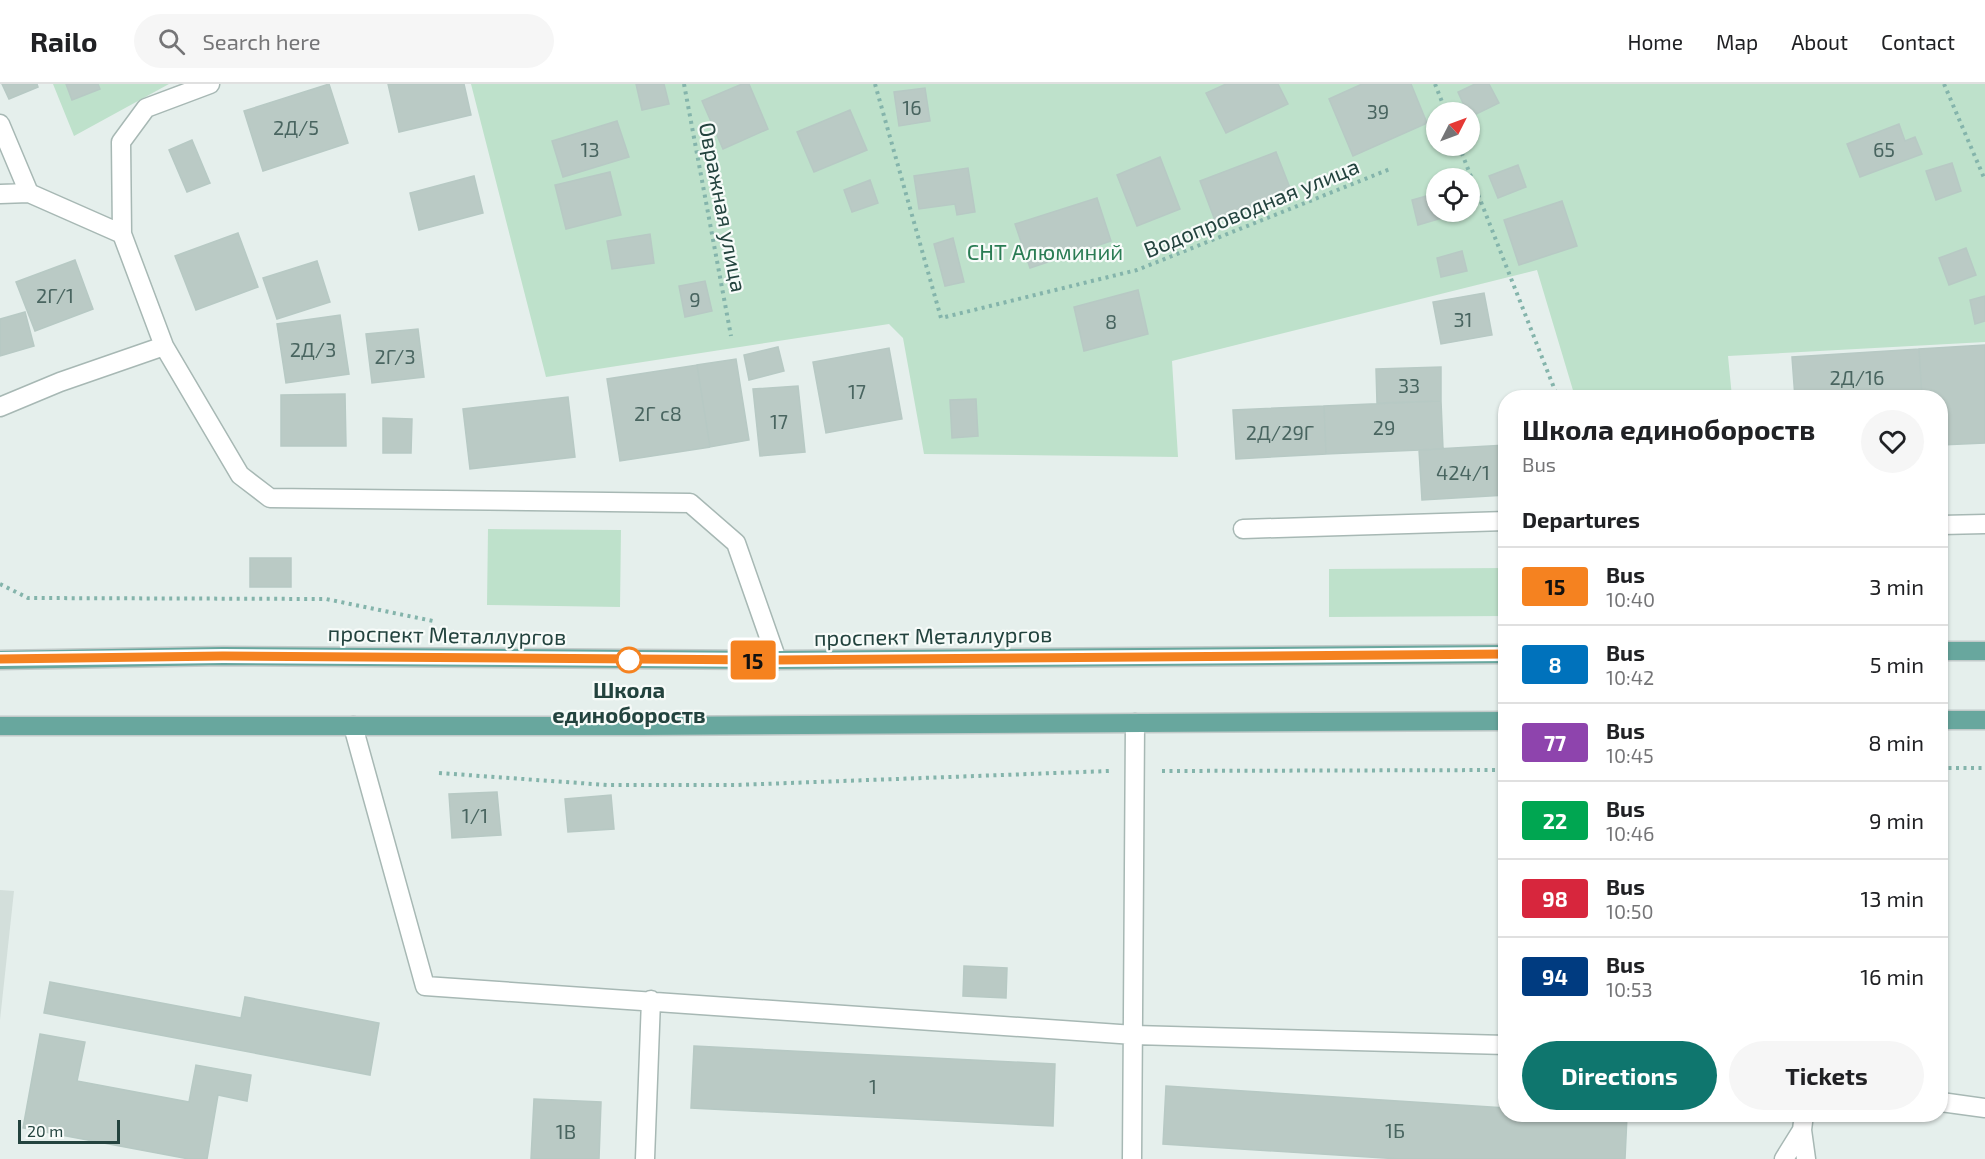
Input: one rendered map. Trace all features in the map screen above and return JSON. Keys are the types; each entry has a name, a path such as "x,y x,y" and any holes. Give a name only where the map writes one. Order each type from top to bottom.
{"main road":[{"path":"1948,651 1985,651"},
{"name":"проспект Металлургов","path":"0,660 223,656 777,660 1498,654"},
{"path":"1948,720 1985,720"},
{"path":"0,726 1498,721"}],"lane":[{"path":"210,84 146,108 122,142 122,234 164,346 240,475 270,498 690,503 736,543 777,660"},
{"path":"0,124 29,193"},
{"path":"0,194 29,193 122,234"},
{"path":"0,407 60,382 164,346"},
{"path":"1243,529 1498,521"},
{"path":"1948,525 1985,524"},
{"path":"1132,1159 1135,723"},
{"path":"353,726 425,986 1134,1035 1498,1045"},
{"path":"645,1159 651,1000"},
{"path":"1948,1103 1985,1108"},
{"path":"1784,1159 1803,1122"},
{"path":"1803,1122 1806,1159"}],"path":[{"name":"Овражная улица","path":"684,84 731,336"},
{"name":"Водопроводная улица","path":"875,84 941,318 1137,270 1390,169"},
{"path":"1435,84 1442,102"},
{"path":"1944,84 1985,180"},
{"path":"1463,156 1555,390"},
{"path":"0,584 27,597 326,599 433,621"},
{"path":"1948,768 1985,768"},
{"path":"439,772 607,785 736,785 1067,771 1498,770"}],"shaded area":[{"path":"0,890 14,891 0,1020"}],"green space":[{"path":"53,84 169,84 74,136"},
{"name":"СНТ Алюминий","path":"471,84 1985,84 1985,342 1728,356 1731,390 1573,390 1537,270 1172,361 1178,457 924,454 903,338 889,324 546,377"},
{"path":"488,529 621,530 620,607 487,605"},
{"path":"1498,568 1498,616 1329,617 1329,569"}],"building":[{"path":"2,84 37,84 38,87 9,99"},
{"path":"66,84 98,84 100,89 72,100"},
{"path":"329,84 348,143 263,171 244,111"},
{"path":"388,84 464,84 471,115 399,132"},
{"path":"636,84 664,84 669,104 642,110"},
{"path":"742,84 749,84 768,129 723,149 702,101"},
{"path":"1226,84 1278,84 1288,104 1226,133 1206,93"},
{"path":"1362,84 1411,84 1426,123 1353,156 1329,99"},
{"path":"1475,84 1489,84 1499,103 1480,112 1480,102 1462,102 1458,92"},
{"path":"925,88 930,121 899,126 894,92"},
{"path":"850,110 867,150 814,172 797,132"},
{"path":"617,121 629,157 563,177 552,141"},
{"path":"1899,124 1905,141 1915,137 1922,154 1860,177 1847,144"},
{"path":"192,140 210,183 187,192 169,150"},
{"path":"1276,152 1292,193 1216,223 1200,181"},
{"path":"1160,157 1180,209 1137,226 1117,175"},
{"path":"1952,163 1961,191 1936,200 1926,171"},
{"path":"1518,165 1526,187 1498,198 1489,176"},
{"path":"968,168 975,212 957,215 955,204 919,209 914,176"},
{"path":"610,172 621,215 566,229 555,185"},
{"path":"474,176 483,213 419,230 410,193"},
{"path":"870,180 878,203 852,212 844,190"},
{"path":"1426,196 1426,222 1428,222 1418,225 1412,200"},
{"path":"1097,198 1111,241 1030,268 1015,224"},
{"path":"1562,201 1577,246 1519,265 1504,220"},
{"path":"238,233 258,287 196,310 175,256"},
{"path":"650,234 654,263 612,269 607,241"},
{"path":"953,238 964,282 945,286 934,244"},
{"path":"1966,248 1976,275 1949,285 1939,258"},
{"path":"1462,251 1467,271 1441,277 1437,258"},
{"path":"75,260 93,309 35,331 16,282"},
{"path":"317,261 330,302 277,319 263,278"},
{"path":"705,281 712,311 685,317 679,286"},
{"path":"1138,290 1148,334 1084,351 1074,307"},
{"path":"1484,293 1492,335 1441,344 1433,302"},
{"path":"1985,296 1985,321 1975,324 1970,300"},
{"path":"25,312 34,346 0,356 0,319"},
{"path":"340,315 349,374 286,383 277,324"},
{"path":"418,329 424,377 372,383 366,334"},
{"path":"1985,345 1985,443 1948,445 1948,390 1922,390 1919,349"},
{"path":"778,347 784,371 749,380 744,355"},
{"path":"889,348 902,419 826,433 813,362"},
{"path":"1919,349 1922,390 1794,390 1792,357"},
{"path":"736,359 749,440 710,447 697,365"},
{"path":"697,365 710,447 620,461 607,379"},
{"path":"1441,367 1441,401 1377,403 1376,369"},
{"path":"798,386 805,452 760,456 753,389"},
{"path":"345,394 346,446 281,446 281,395"},
{"path":"568,397 575,457 470,469 463,409"},
{"path":"976,399 978,436 952,438 950,400"},
{"path":"1441,401 1443,449 1326,454 1324,406"},
{"path":"1324,406 1326,454 1236,459 1233,410"},
{"path":"383,418 412,419 411,453 383,453"},
{"path":"1498,445 1498,495 1422,500 1419,450"},
{"path":"250,558 291,558 291,587 250,587"},
{"path":"497,792 501,835 452,838 449,794"},
{"path":"611,795 614,829 568,832 565,799"},
{"path":"964,966 1007,968 1006,998 963,996"},
{"path":"50,982 241,1018 245,997 379,1023 370,1075 44,1013"},
{"path":"40,1034 85,1042 77,1081 189,1102 196,1065 251,1075 247,1101 218,1095 207,1159 189,1159 23,1128"},
{"path":"694,1046 1055,1064 1053,1126 691,1108"},
{"path":"1166,1086 1498,1107 1498,1122 1627,1122 1625,1159 1400,1159 1163,1144"},
{"path":"534,1099 601,1102 599,1159 531,1159"}],"bus line":[{"name":"15","path":"0,659 223,656 777,660 1498,654"}],"place":[{"name":"Школа единобороств","path":"629,660"}]}
